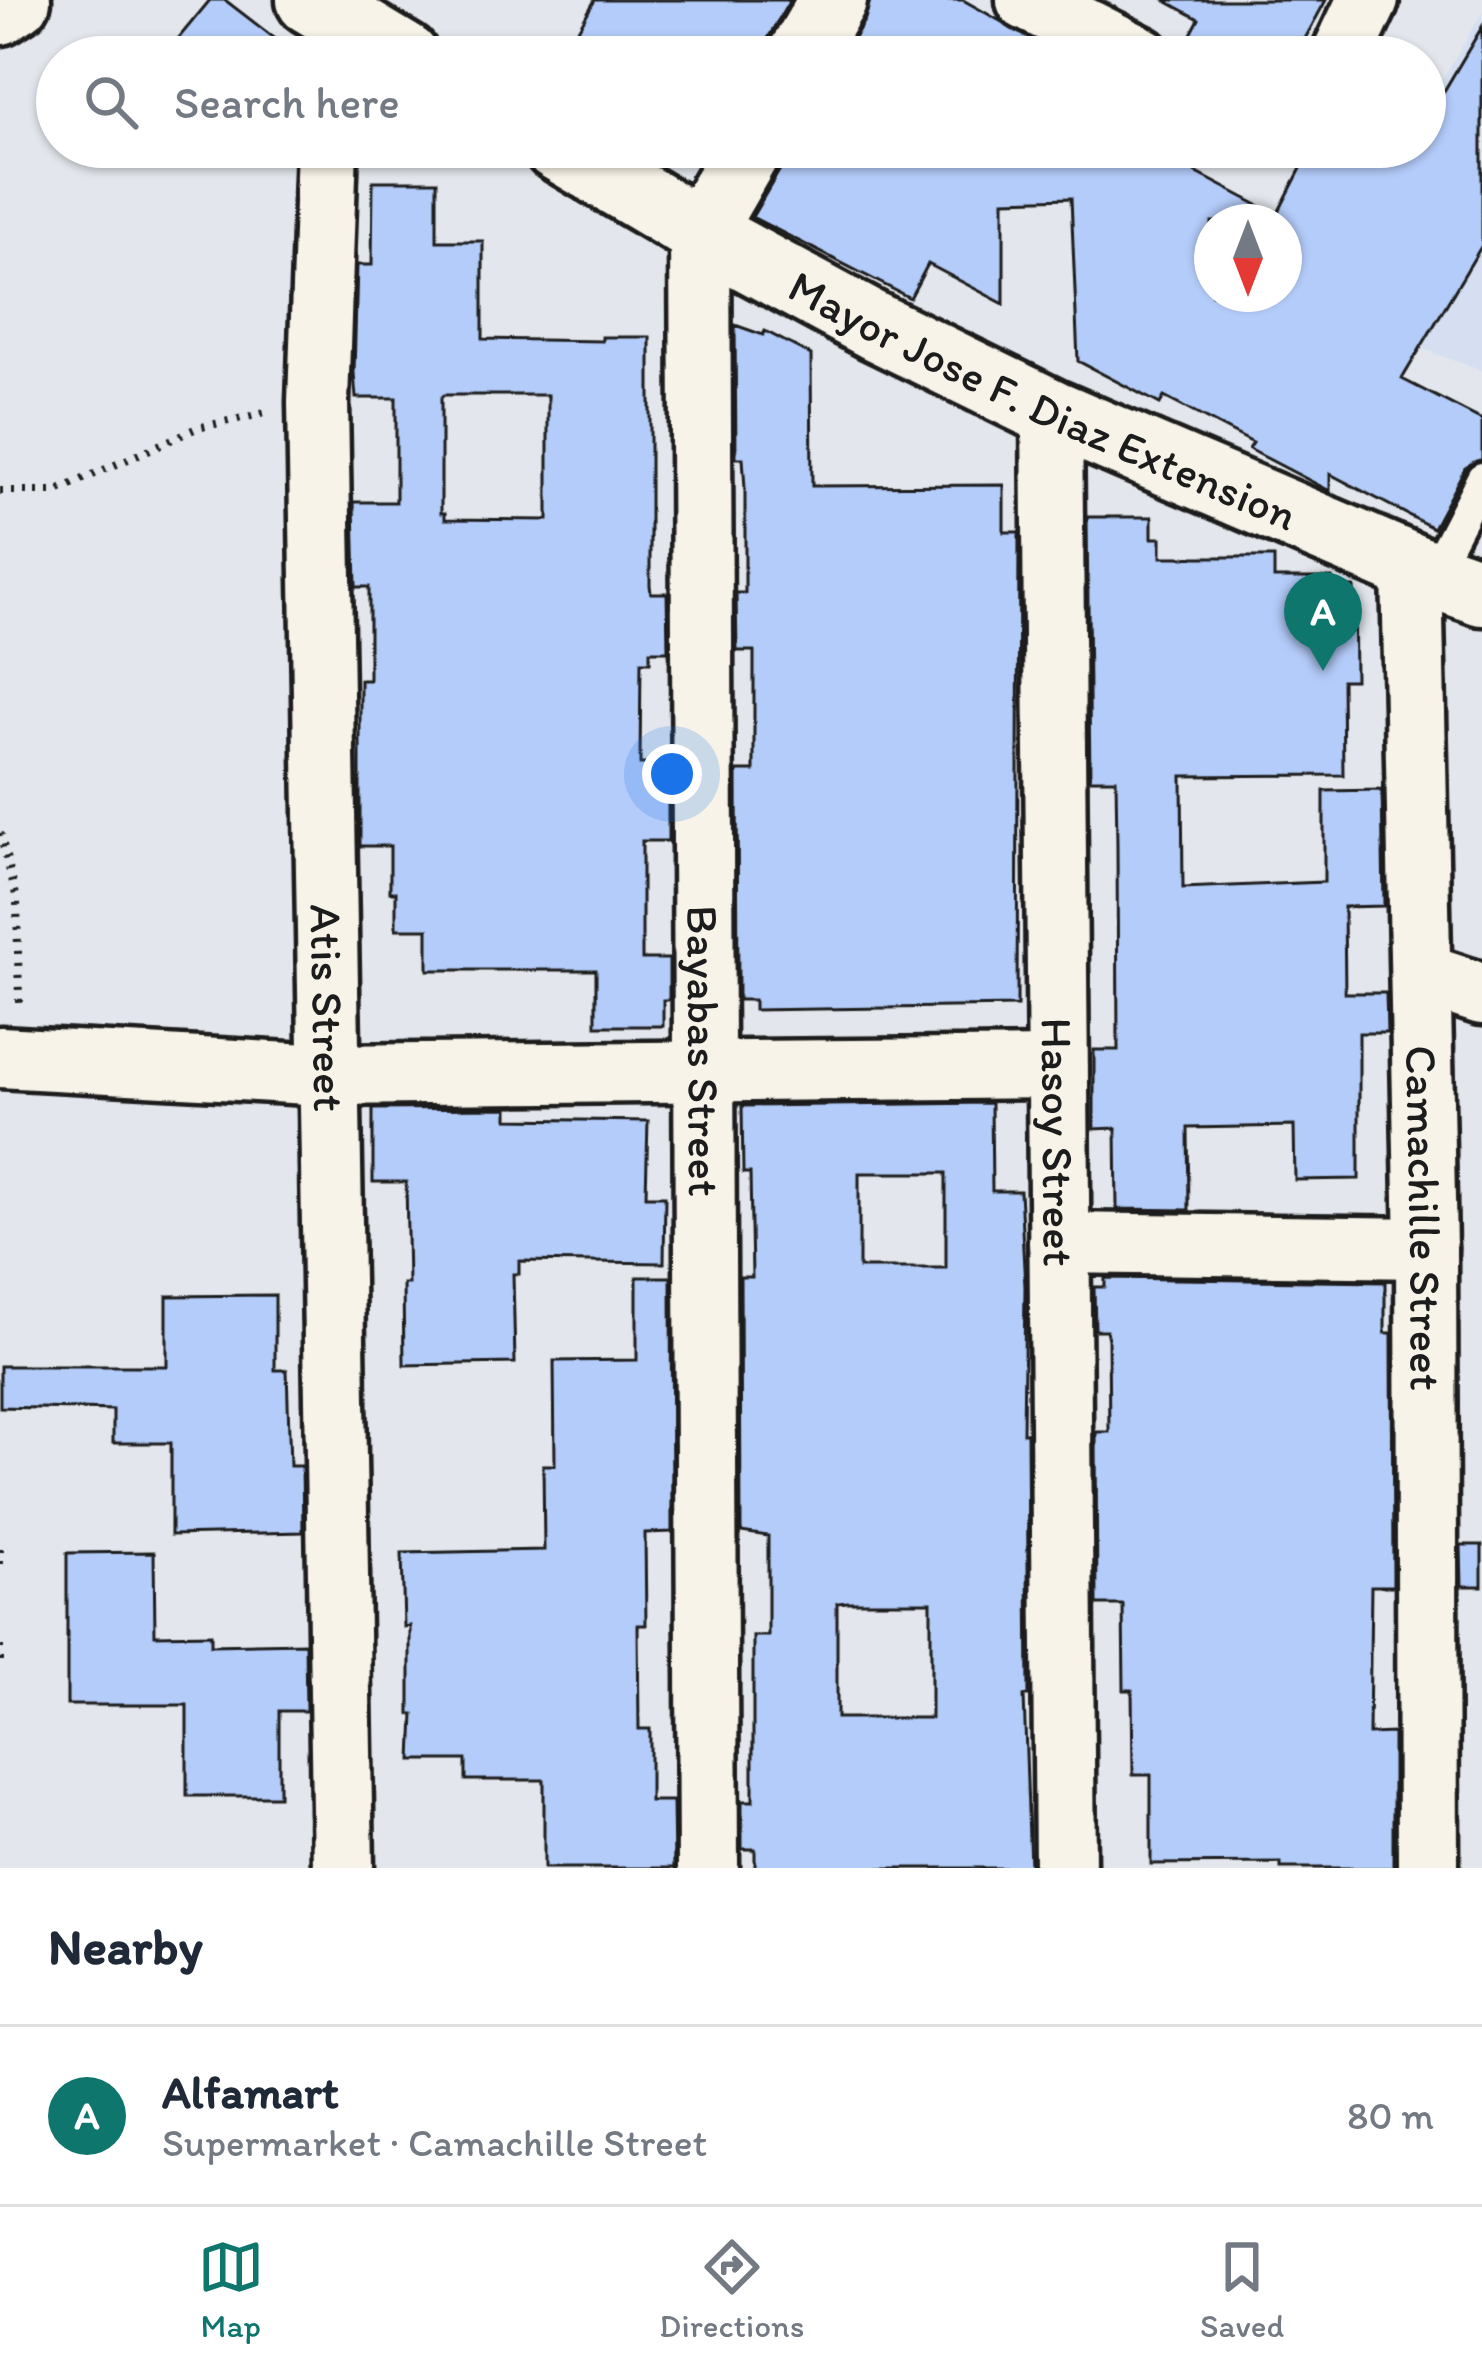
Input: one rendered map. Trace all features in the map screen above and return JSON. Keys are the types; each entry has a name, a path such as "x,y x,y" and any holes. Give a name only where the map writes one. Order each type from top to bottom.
{"street":[{"path":"0,11 17,0"},
{"path":"812,36 833,0"},
{"path":"1027,0 1099,36"},
{"path":"1351,36 1368,0"},
{"path":"324,24 353,36"},
{"name":"Atis Street","path":"326,168 318,402 343,1868"},
{"name":"Mayor Jose F. Diaz Extension","path":"592,168 874,326 1052,413 1442,578"},
{"path":"700,232 736,168"},
{"name":"Bayabas Street","path":"700,232 708,1868"},
{"name":"Hasoy Street","path":"1052,413 1065,1868"},
{"name":"Camachille Street","path":"1428,1868 1421,974 1442,578"},
{"path":"1421,974 1482,994"},
{"path":"7,1057 327,1076 1057,1068"},
{"path":"1059,1244 1426,1248"}],"lane":[{"path":"1442,578 1482,478"}],"path":[{"path":"0,491 57,491 197,428 318,402"},
{"path":"0,833 17,899 20,1003 7,1057"},
{"path":"0,1549 0,1564"},
{"path":"0,1646 0,1669"}],"shaded area":[{"path":"1482,13 1482,371 1308,306 1410,168 1446,168 1446,74"}],"building":[{"path":"210,0 225,0 272,36 180,36"},
{"path":"595,0 790,0 769,36 574,36"},
{"path":"870,0 963,0 1027,36 855,36"},
{"path":"1164,0 1326,0 1306,36 1190,36 1199,19"},
{"path":"1482,27 1482,245 1402,379 1482,420 1482,459 1465,468 1433,528 1330,474 1330,491 1249,449 1253,443 1164,397 1160,404 1078,361 1071,198 1004,200 1004,304 928,264 910,298 752,217 781,168 1188,168 1256,204 1194,204 1194,312 1302,312 1302,204 1283,204 1301,168 1446,168 1446,88"},
{"path":"373,181 437,181 437,241 483,241 483,339 650,337 650,585 651,593 667,593 668,651 650,651 650,662 641,662 640,764 656,764 656,771 668,771 668,841 642,841 642,959 669,959 669,1000 663,1000 663,1026 596,1026 596,970 428,970 428,929 396,929 390,846 360,846 360,680 369,680 369,587 356,587 354,502 396,502 396,398 356,398 357,265 372,265","holes":["548,395 548,520 445,519 441,513 441,398"]},
{"path":"735,325 763,335 765,331 811,355 812,486 1004,485 1004,532 1019,532 1017,1006 754,1010 754,1000 738,1000 737,771 754,771 754,651 737,651 736,593 745,593 745,489 743,458 736,458"},
{"path":"1087,517 1152,517 1152,538 1161,538 1161,557 1274,557 1274,578 1332,578 1333,587 1354,587 1355,680 1342,680 1343,775 1182,776 1183,888 1324,882 1324,791 1382,790 1384,906 1344,907 1345,993 1386,993 1387,1033 1359,1033 1359,1179 1295,1180 1294,1126 1188,1128 1189,1210 1117,1209 1116,1128 1094,1129 1094,1050 1118,1050 1117,845 1116,779 1090,779"},
{"path":"991,1103 992,1191 1020,1191 1025,1287 1029,1696 1024,1696 1030,1868 755,1868 755,1849 742,1849 742,1801 753,1801 753,1636 768,1636 768,1536 741,1532 740,1277 752,1277 750,1173 743,1173 742,1106","holes":["859,1173 946,1173 946,1268 859,1268","931,1602 931,1718 837,1718 837,1603"]},
{"path":"508,1108 508,1119 648,1121 646,1196 665,1196 664,1263 519,1261 519,1274 513,1274 515,1363 404,1365 406,1182 373,1182 373,1109"},
{"path":"637,1277 671,1277 672,1532 645,1533 646,1625 638,1625 639,1729 650,1729 650,1801 673,1801 674,1868 544,1868 544,1780 466,1780 466,1760 412,1760 410,1626 404,1627 402,1553 544,1550 543,1465 555,1465 554,1361 637,1360"},
{"path":"1105,1278 1385,1282 1385,1333 1392,1333 1393,1586 1371,1586 1369,1734 1393,1733 1393,1868 1151,1864 1151,1775 1133,1775 1132,1690 1124,1690 1123,1605 1097,1605 1096,1432 1109,1432 1108,1339 1106,1330 1095,1330 1094,1287 1105,1287"},
{"path":"275,1295 275,1370 287,1370 290,1466 302,1466 303,1532 171,1535 171,1443 113,1443 113,1410 0,1407 0,1366 167,1366 167,1296"},
{"path":"1461,1545 1482,1545 1482,1586 1462,1586"},
{"path":"154,1552 155,1635 211,1634 211,1645 305,1643 306,1711 279,1711 279,1796 187,1796 187,1705 67,1705 67,1553"}],"place":[{"name":"Alfamart","path":"1323,671"}]}
